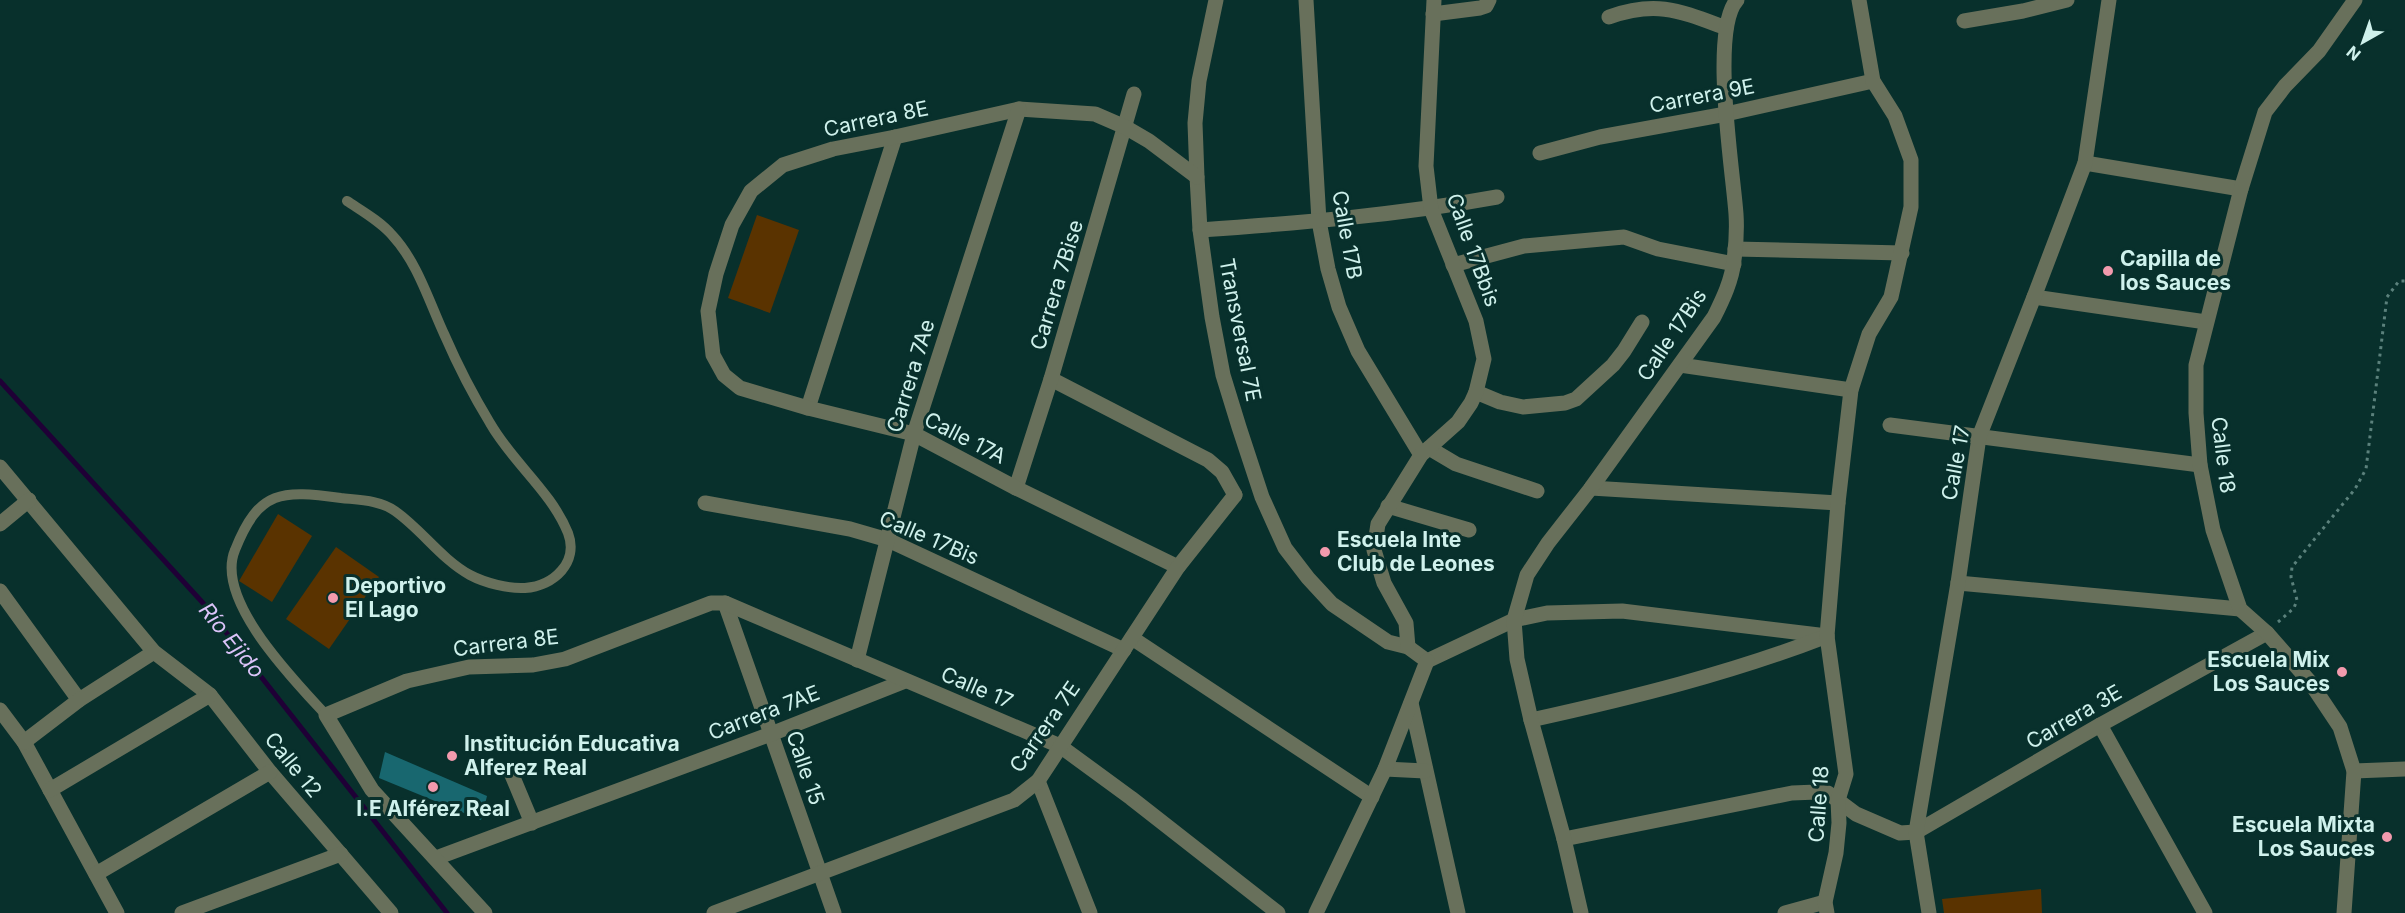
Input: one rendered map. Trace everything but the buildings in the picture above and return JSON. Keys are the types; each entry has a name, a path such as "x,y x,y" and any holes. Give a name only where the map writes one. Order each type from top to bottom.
{"street":[{"name":"Transversal 7E","path":"1216,0 1199,81 1194,123 1200,230 1223,375 1262,497 1285,548 1332,604 1388,642 1408,647 1426,661"},
{"name":"Calle 17B","path":"1306,0 1319,221 1333,288 1355,342 1425,452"},
{"path":"1433,7 1480,8 1486,6 1489,0"},
{"name":"Calle 17Bis","path":"1514,620 1527,575 1548,543 1680,365 1714,316 1727,290 1735,256 1736,216 1726,114 1726,28 1732,6 1737,0"},
{"name":"Calle 18","path":"1826,908 1836,853 1839,823 1838,800 1846,774 1827,636 1838,503 1851,390 1869,334 1892,297 1911,207 1911,160 1895,116 1873,81 1859,0"},
{"path":"1964,21 2023,11 2067,0"},
{"name":"Calle 17","path":"1929,913 1916,832 1958,583 1978,436 2085,163 2109,0"},
{"name":"Calle 18","path":"2344,913 2354,771 2340,727 2310,682 2267,633 2240,609 2213,530 2199,465 2196,365 2241,189 2265,112 2285,86 2319,51 2355,0"},
{"path":"1609,17 1628,9 1656,6 1726,28"},
{"name":"Calle 17Bbis","path":"1408,647 1406,623 1384,583 1374,550 1378,524 1425,452 1458,422 1476,392 1484,358 1476,321 1431,209 1426,166 1433,7"},
{"name":"Carrera 9E","path":"1540,153 1600,137 1726,114 1873,81"},
{"name":"Carrera 7Bise","path":"1016,488 1051,379 1134,94"},
{"name":"Carrera 8E","path":"724,375 714,355 708,311 716,274 732,225 751,191 783,165 833,149 1019,109 1095,114 1149,141 1197,177"},
{"name":"Carrera 7Ae","path":"857,660 914,434 1019,109"},
{"path":"808,408 895,137"},
{"path":"2085,163 2241,189"},
{"path":"1200,230 1319,221 1431,209 1497,197"},
{"path":"1453,265 1524,246 1624,237 1658,249 1735,256 1902,253"},
{"path":"2034,297 2206,322"},
{"path":"1476,392 1500,402 1523,407 1565,403 1576,399 1613,365 1642,322"},
{"path":"1680,365 1851,390"},
{"name":"Calle 17A","path":"724,375 740,388 808,408 914,434 1016,488 1178,567"},
{"path":"1051,379 1208,460 1222,472 1234,495 1262,497"},
{"path":"1890,425 2199,465"},
{"path":"1425,452 1537,491"},
{"name":"Calle 12","path":"0,466 154,652 210,695 270,772 391,913"},
{"path":"1591,488 1838,503"},
{"name":"Carrera 7E","path":"714,913 1014,800 1038,781 1178,567 1234,495"},
{"path":"0,524 29,500"},
{"name":"Calle 17Bis","path":"705,503 850,529 888,540 1128,644 1372,797"},
{"path":"1388,506 1469,530"},
{"path":"1958,583 2240,609"},
{"path":"0,591 79,700"},
{"name":"Carrera 8E","path":"326,715 407,681 469,666 533,665 565,659 711,603 725,603"},
{"name":"Calle 17","path":"725,603 1060,746 1131,798 1278,913"},
{"name":"Calle 15","path":"725,603 834,913"},
{"path":"1316,913 1385,769 1426,661 1514,620 1547,613 1622,611 1827,636"},
{"path":"1514,620 1517,659 1531,720 1564,838 1581,913"},
{"name":"Carrera 3E","path":"1838,800 1856,814 1900,833 1916,832 2100,725 2267,633"},
{"path":"1531,720 1619,700 1791,650 1827,636"},
{"path":"24,742 79,700 154,652"},
{"name":"Carrera 7AE","path":"436,858 771,734 905,681"},
{"path":"50,790 210,695"},
{"path":"1411,703 1458,913"},
{"path":"0,710 24,742 117,913"},
{"path":"326,715 372,790 485,913"},
{"path":"2100,725 2205,913"},
{"path":"509,768 532,823"},
{"path":"1385,769 1425,771"},
{"path":"2354,771 2405,769"},
{"path":"96,874 270,772"},
{"path":"1038,781 1090,913"},
{"path":"1564,838 1792,793 1817,792 1828,794 1838,800"},
{"path":"182,913 341,854"},
{"path":"1785,913 1826,908"}],"lane":[{"path":"326,715 274,657 250,623 233,581 232,555 244,527 263,504 282,494 315,494 372,501 393,509 437,550 471,575 510,588 527,588 554,577 570,559 573,550 556,511 535,482 502,444 475,398 445,337 420,278 404,251 392,234 347,201"}],"path":[{"path":"2267,633 2294,608 2297,600 2291,577 2292,567 2355,489 2366,469 2387,297 2399,281 2405,281"}],"shaded area":[{"path":"757,215 799,230 770,313 728,298"},
{"name":"Deportivo El Lago","path":"278,514 312,536 272,602 239,581"},
{"name":"Deportivo El Lago","path":"336,547 379,577 329,649 286,619"},
{"path":"2041,889 2042,913 1944,913 1942,899"}],"waterway":[{"name":"Río Ejido","path":"0,381 203,603 447,913"}],"place":[{"name":"Capilla de los Sauces","path":"2108,271"},
{"name":"Escuela Inte Club de Leones","path":"1325,552"},
{"name":"Deportivo El Lago","path":"333,598"},
{"name":"Escuela Mix Los Sauces","path":"2342,672"},
{"name":"Institución Educativa Alferez Real","path":"452,756"},
{"name":"I.E Alférez Real","path":"433,787"},
{"name":"Escuela Mixta Los Sauces","path":"2387,837"}]}
